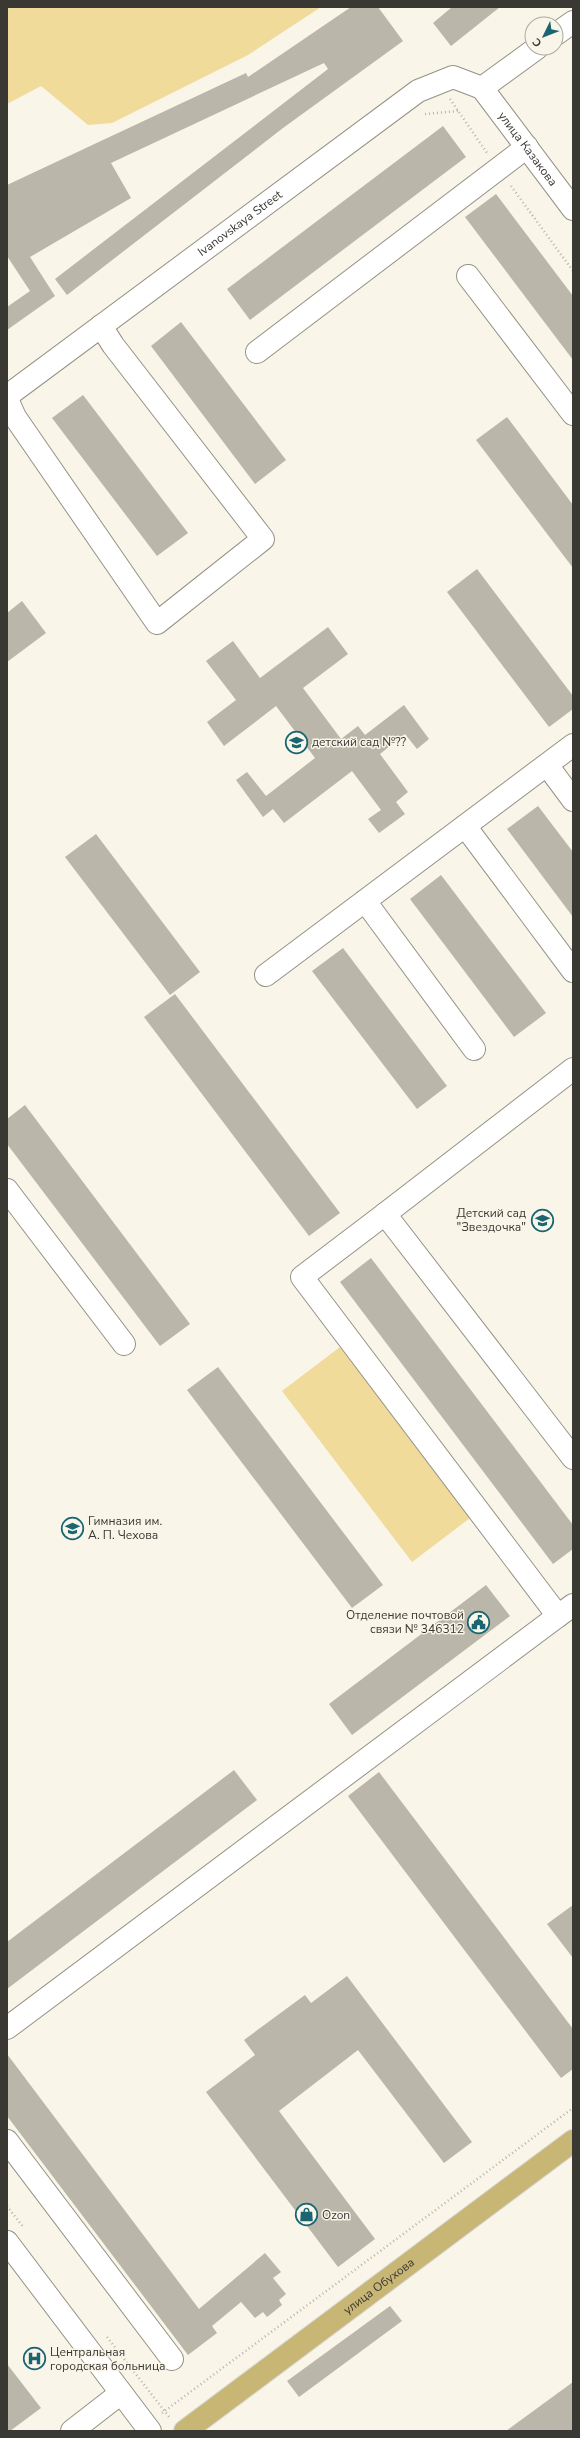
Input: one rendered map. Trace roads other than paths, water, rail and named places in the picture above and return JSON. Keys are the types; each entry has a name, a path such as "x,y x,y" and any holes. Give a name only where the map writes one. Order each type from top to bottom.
{"main road":[{"name":"улица Обухова","path":"185,2431 573,2141"}],"street":[{"path":"564,28 573,22"},
{"path":"482,88 526,56"},
{"name":"Ivanovskaya Street","path":"7,396 418,91 453,77 482,88"},
{"name":"улица Казакова","path":"482,88 573,209"},
{"path":"257,352 527,147"},
{"path":"468,276 573,414"},
{"path":"7,399 15,417 157,623 264,539 113,345 101,326"},
{"path":"266,975 573,745"},
{"path":"547,765 573,800"},
{"path":"465,826 573,972"},
{"path":"365,901 474,1050"},
{"path":"7,2028 565,1610 302,1277 573,1069"},
{"path":"7,1190 124,1344"},
{"path":"385,1214 573,1458"},
{"path":"7,2141 172,2359"},
{"path":"7,2242 148,2428"},
{"path":"72,2431 121,2393"}],"place":[{"name":"детский сад №??","path":"296,742"},
{"name":"Детский сад \"Звездочка\"","path":"542,1220"},
{"name":"Гимназия им. А. П. Чехова","path":"73,1528"},
{"name":"Отделение почтовой связи № 346312","path":"479,1622"},
{"name":"Ozon","path":"306,2215"},
{"name":"Центральная городская больница","path":"34,2359"}]}
